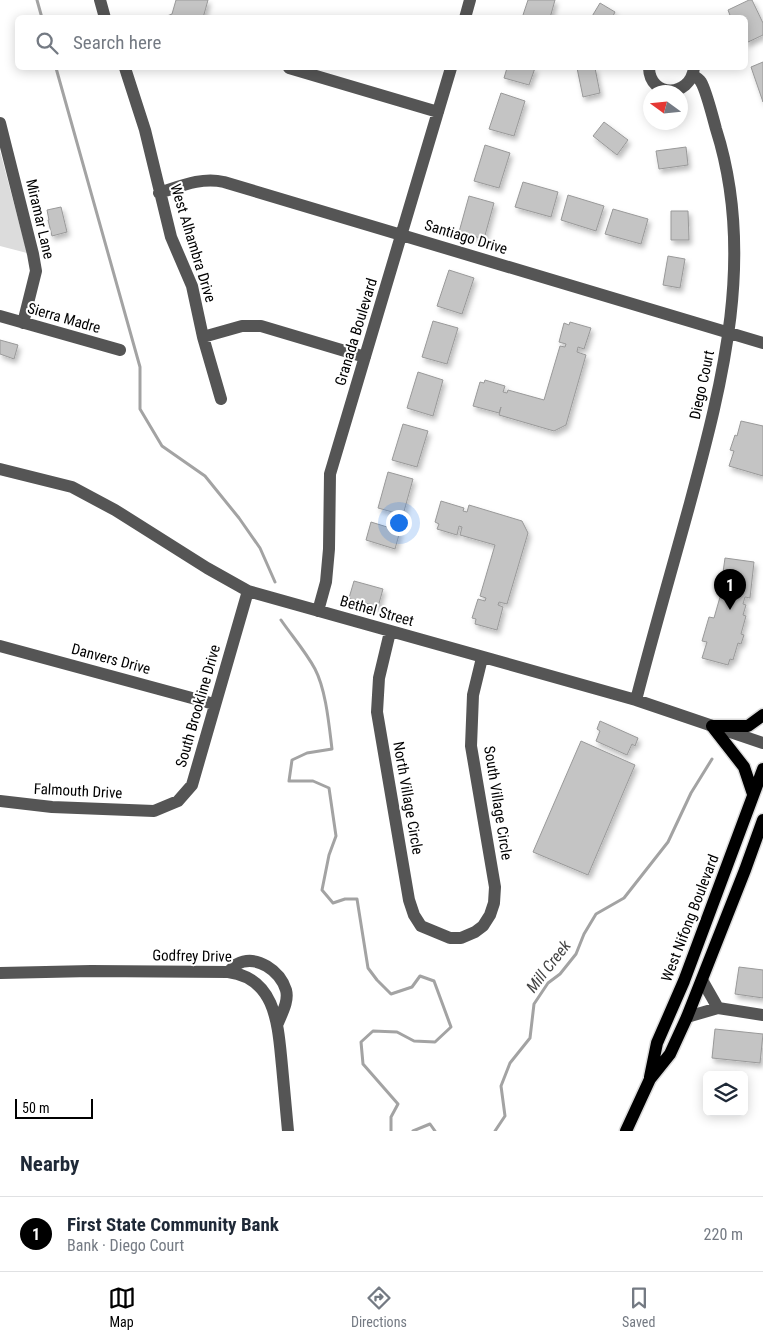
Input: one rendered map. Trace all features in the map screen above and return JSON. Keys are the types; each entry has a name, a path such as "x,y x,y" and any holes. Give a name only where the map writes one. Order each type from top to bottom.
{"main road":[{"path":"712,726 748,726 763,715"},
{"path":"712,726 744,767 754,794"},
{"name":"West Nifong Boulevard","path":"626,1131 650,1079 657,1043 684,981 763,769"},
{"name":"West Nifong Boulevard","path":"650,1079 670,1054 687,1017 763,820"},
{"path":"745,870 758,860 763,845"}],"street":[{"path":"100,0 104,15"},
{"path":"466,15 470,0"},
{"name":"West Alhambra Drive","path":"130,70 171,237 192,286 203,338 221,399"},
{"path":"296,70 438,112"},
{"name":"Granada Boulevard","path":"318,611 326,582 329,549 330,474 450,70"},
{"name":"Diego Court","path":"636,700 712,421 730,333 734,283 734,218 729,187 718,135 701,82 693,71 685,86 671,91 656,85 650,76 649,70"},
{"name":"Miramar Lane","path":"0,123 36,271 23,323"},
{"name":"Santiago Drive","path":"159,193 200,180 216,180 763,343"},
{"name":"Sierra Madre","path":"0,316 120,350"},
{"path":"203,338 242,326 261,326 365,357"},
{"name":"Bethel Street","path":"0,468 72,487 115,510 207,568 248,591 636,700 763,743"},
{"name":"South Brookline Drive","path":"154,811 178,801 192,785 248,591"},
{"name":"North Village Circle","path":"390,632 379,678 377,712 409,900 414,916 421,926 450,938 461,938"},
{"name":"Danvers Drive","path":"0,646 214,704"},
{"name":"South Village Circle","path":"461,938 483,926 490,915 494,903 495,887 472,746 473,695 482,658"},
{"name":"Falmouth Drive","path":"0,801 52,807 154,811"},
{"path":"228,972 236,964 253,962 268,966 278,975 286,990 286,1002 278,1024"},
{"name":"Godfrey Drive","path":"0,973 91,971 239,973 256,983 266,994 278,1024 288,1131"},
{"path":"702,980 718,1008"},
{"path":"687,1017 718,1008 763,1015"}],"shaded area":[{"path":"0,151 27,253 0,246"}],"building":[{"path":"176,0 208,0 204,15 170,15 172,14"},
{"path":"528,0 555,0 551,15 523,15"},
{"path":"752,0 763,23 763,35 748,42 748,15 730,15 728,10"},
{"path":"600,3 615,12 614,15 593,15"},
{"path":"763,62 763,102 751,67"},
{"path":"506,70 534,70 529,85 504,78"},
{"path":"577,70 595,70 600,93 583,97"},
{"path":"501,93 525,101 514,136 489,129"},
{"path":"604,122 628,140 617,155 593,136"},
{"path":"485,145 510,153 499,188 474,181"},
{"path":"686,147 688,165 659,169 656,151"},
{"path":"523,182 558,192 551,217 515,207"},
{"path":"568,195 604,206 596,231 561,220"},
{"path":"469,196 494,203 484,239 459,232"},
{"path":"61,207 67,232 52,236 47,210"},
{"path":"613,209 648,219 641,244 605,234"},
{"path":"671,211 688,211 689,240 671,240"},
{"path":"668,256 685,259 680,288 663,285"},
{"path":"449,270 474,278 462,314 437,306"},
{"path":"433,321 458,328 447,364 422,357"},
{"path":"570,322 591,328 584,349 578,347 577,352 586,355 566,425 554,431 499,415 501,407 499,413 473,406 480,382 484,383 485,380 505,386 503,392 507,393 508,390 544,400 560,346 565,347 566,344 559,342 564,323 569,325"},
{"path":"0,340 18,345 14,359 0,354"},
{"path":"418,372 443,380 433,416 407,408"},
{"path":"741,421 763,426 763,476 729,466 734,451 730,450 735,435 737,436"},
{"path":"403,424 428,431 417,467 392,460"},
{"path":"388,472 413,479 403,515 378,508"},
{"path":"441,501 464,508 463,511 467,512 469,505 522,521 528,533 507,604 499,602 498,605 503,607 497,630 475,624 476,619 472,618 478,599 485,601 486,598 480,596 495,545 460,535 462,527 459,526 457,535 437,529 439,524 435,522"},
{"path":"371,522 400,531 395,549 366,540"},
{"path":"725,558 754,562 750,598 745,597 743,604 746,605 743,615 746,616 741,634 744,635 741,644 738,643 733,660 730,659 728,665 702,658 707,642 702,641 709,617 714,618 720,597 724,599 725,595 720,594"},
{"path":"354,581 383,589 378,607 349,598"},
{"path":"600,721 638,738 635,746 632,744 627,755 596,741 600,731 597,729"},
{"path":"581,741 635,765 588,875 533,852"},
{"path":"739,967 763,970 763,998 735,994"},
{"path":"715,1029 763,1034 760,1063 712,1058"}],"waterway":[{"path":"37,0 41,15"},
{"path":"57,70 140,367 140,409 162,446 205,476 239,518 260,548 275,582"},
{"path":"281,620 303,650 319,677 328,719 332,749 307,753 292,760 289,781 313,781 329,788 336,836 329,855 322,890 333,903 345,899 357,899 368,968 377,980 391,994 412,987 420,976 434,981 451,1027 435,1042 414,1041 397,1032 373,1031 361,1042 363,1064 398,1104 391,1117 391,1131"},
{"name":"Mill Creek","path":"495,1131 505,1116 501,1086 510,1063 530,1038 534,1004 548,983 560,974 576,954 584,934 596,914 624,898 668,842 691,793 712,759"},
{"path":"413,1131 430,1124 435,1131"}],"place":[{"name":"First State Community Bank","path":"730,610"}]}
